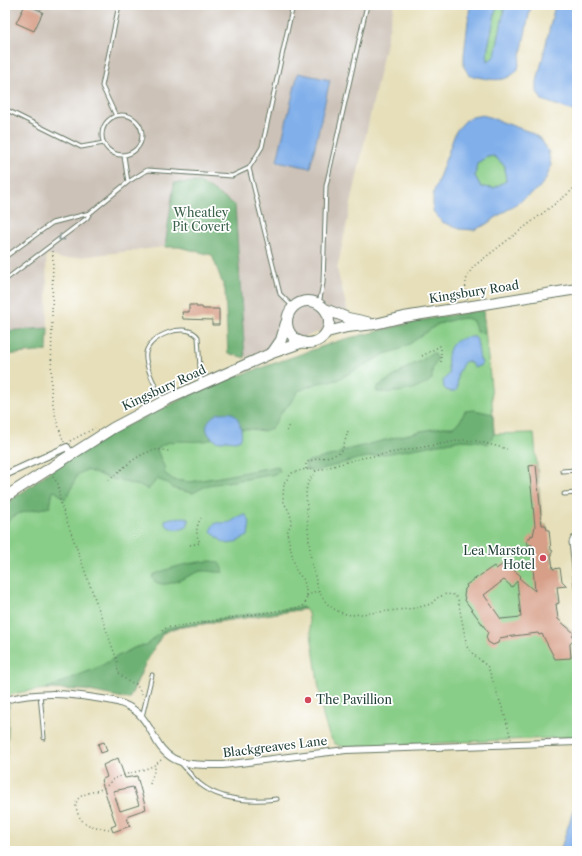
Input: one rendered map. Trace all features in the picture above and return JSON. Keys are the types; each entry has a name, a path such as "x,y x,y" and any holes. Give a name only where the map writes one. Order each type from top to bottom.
{"main road":[{"name":"Kingsbury Road","path":"5,497 48,468 69,451 164,401 272,353 303,342 314,342 327,332 347,327 375,324 404,317 577,288"},
{"name":"Kingsbury Road","path":"292,307 298,303 312,301 348,318 375,324"},
{"path":"272,353 281,340 288,314 292,307"},
{"path":"322,307 328,316 329,324 327,332"},
{"path":"287,322 288,330 292,336 303,342"}],"street":[{"name":"Kingsbury Road","path":"5,475 69,451"},
{"name":"Blackgreaves Lane","path":"5,700 40,694 61,694 122,703 132,708 142,717 163,751 175,761 204,765 223,765 346,750 512,743 577,742"}],"lane":[{"path":"116,116 102,86 119,5"},
{"path":"5,280 87,218 90,213 128,182 147,170 232,176 249,168 262,147 293,5"},
{"path":"322,307 326,186 367,5"},
{"path":"5,109 81,147 104,143"},
{"path":"122,115 129,116 140,124 143,138 137,150 131,154 124,156 114,154 106,148 104,143 102,138 104,127 111,118 122,115"},
{"path":"124,156 128,182"},
{"path":"249,168 280,294 292,307"},
{"path":"5,257 52,223 90,213"},
{"path":"164,401 161,398 146,359 149,346 164,334 171,331 194,331 200,345 200,375 202,384"},
{"path":"562,471 577,470"},
{"path":"564,494 577,492"},
{"path":"577,536 573,538 571,542 577,595"},
{"path":"572,554 577,553"},
{"path":"142,717 152,675"},
{"path":"40,694 44,738"},
{"path":"180,762 199,783 209,790 238,799 258,801 276,800"}],"path":[{"path":"467,307 465,286 467,275 474,266 569,193 577,185"},
{"path":"54,251 50,387 56,419 69,451"},
{"path":"422,356 440,346 442,352 441,362"},
{"path":"287,431 289,424"},
{"path":"306,469 306,463 308,461 338,454 342,450 348,431"},
{"path":"162,631 172,626 302,606 305,604 307,596 304,580 296,571 287,533 292,521 283,497 284,483 292,473 306,469 316,470 357,459 462,440 477,441 507,449"},
{"path":"109,480 146,452 156,449 171,451"},
{"path":"48,468 58,484 60,502 117,660 118,672 127,681 136,684 146,701"},
{"path":"316,470 308,482 306,491 311,561 319,592 329,606 345,615 352,615 416,608 431,604 437,598 446,594 454,595 458,599 460,605 467,647 488,667 492,675 512,743"},
{"path":"190,545 200,543 196,533 197,524 201,518"},
{"path":"307,596 316,591 319,592"},
{"path":"150,784 157,764 166,754"},
{"path":"109,829 90,826 79,818 76,805 78,798 82,795 106,787 115,778 157,764"}],"shaded area":[{"path":"5,5 394,5 337,269 350,321 245,358 235,205 174,183 165,247 62,259 46,254 48,328 5,331"}],"green space":[{"path":"497,5 505,5 495,56 488,62 487,52"},
{"path":"494,156 505,166 506,181 494,188 481,187 475,176 477,163 487,157"},
{"name":"Wheatley Pit Covert","path":"200,182 235,205 245,358 228,353 225,290 212,255 179,247 165,247 174,183"},
{"path":"483,310 485,333 476,332 472,320 466,318 455,319 438,324 411,343 398,350 385,354 337,380 318,383 298,391 289,405 283,410 272,428 263,431 240,429 235,415 232,413 208,433 212,439 206,441 175,441 162,445 157,450 165,469 163,472 174,480 190,482 278,466 280,472 271,475 208,485 193,493 174,489 167,483 157,479 148,490 144,487 112,479 86,470 77,475 71,490 65,499 53,491 50,507 18,514 8,521 5,527 5,504 53,469 118,430 209,386 341,340 428,319"},
{"path":"455,319 484,319 494,434 534,433 542,525 546,525 551,549 553,551 551,554 553,569 560,568 562,586 552,588 553,592 558,592 559,603 556,604 558,625 560,626 563,623 574,633 572,636 575,638 570,645 571,657 577,655 577,737 344,747 335,744 329,735 323,716 308,613 305,609 175,628 163,633 145,664 129,699 77,689 34,690 5,696 5,512 74,462 382,341"},
{"path":"48,328 47,351 5,355 5,331"},
{"path":"434,353 437,360 432,372 432,379 420,387 406,391 377,392 377,387 408,367 421,361 428,355"},
{"path":"474,410 493,414 494,434 488,444 477,441 462,440 357,459 316,471 306,469 306,463 309,461 338,454 342,451 421,431 443,427 453,427 460,421 465,411"},
{"path":"196,562 218,562 223,568 223,572 201,571 169,584 156,582 152,578 153,575 174,567"},
{"path":"302,607 305,609 175,628 163,633 145,664 129,699 85,690 45,689 101,666 136,647 146,645 166,628"},
{"path":"9,702 7,754 5,754 5,703"}],"water":[{"path":"470,5 497,5 487,52 488,61 495,56 505,5 531,5 518,69 508,78 496,80 470,76 464,67"},
{"path":"555,5 577,5 577,110 573,111 542,100 537,92 537,82"},
{"path":"298,73 330,80 310,168 277,161"},
{"path":"483,115 530,132 541,139 548,151 551,165 546,179 538,189 485,225 474,230 460,229 442,222 433,211 433,194 456,131 465,121 472,117","holes":["494,156 505,166 506,181 494,188 481,187 475,176 477,163 487,157"]},
{"path":"469,337 475,337 477,340 480,360 482,361 481,365 474,368 468,361 464,362 458,373 457,390 449,391 444,388 443,381 449,374 448,354 452,345 456,341"},
{"path":"219,413 232,413 237,417 240,424 241,439 219,442 210,436 207,432 207,424 213,416"},
{"path":"242,515 246,515 250,522 248,536 228,544 211,531 212,527 216,523 227,523"},
{"path":"185,517 189,520 187,527 172,529 165,524 165,520"},
{"path":"577,807 577,851 560,851 574,808"}],"building":[{"path":"25,5 43,12 34,31 16,23"},
{"path":"189,305 196,305 196,307 202,307 203,309 219,309 219,325 212,325 212,320 183,319 182,312 189,312"},
{"name":"Lea Marston Hotel","path":"536,465 542,525 546,525 547,530 549,530 551,550 553,551 551,554 553,569 560,568 562,581 567,586 557,587 559,603 556,604 558,619 574,633 572,636 575,638 570,644 571,658 555,659 542,634 539,635 538,633 500,638 498,643 493,645 488,642 486,637 488,632 464,599 465,589 467,587 466,585 494,566 496,569 505,563 521,576 519,578 535,591 533,568 535,568 532,545 527,544 528,538 530,538 531,535 533,536 535,526 529,466","holes":["504,580 512,587 517,581 521,617 501,619 484,595"]},
{"path":"104,742 107,751 101,753 98,744"},
{"path":"118,758 125,778 137,776 146,809 126,816 130,826 113,832 111,827 116,825 101,780 107,777 103,765","holes":["133,787 139,805 120,811 113,791"]}],"place":[{"name":"Lea Marston Hotel","path":"543,558"},
{"name":"The Pavillion","path":"308,700"}]}
